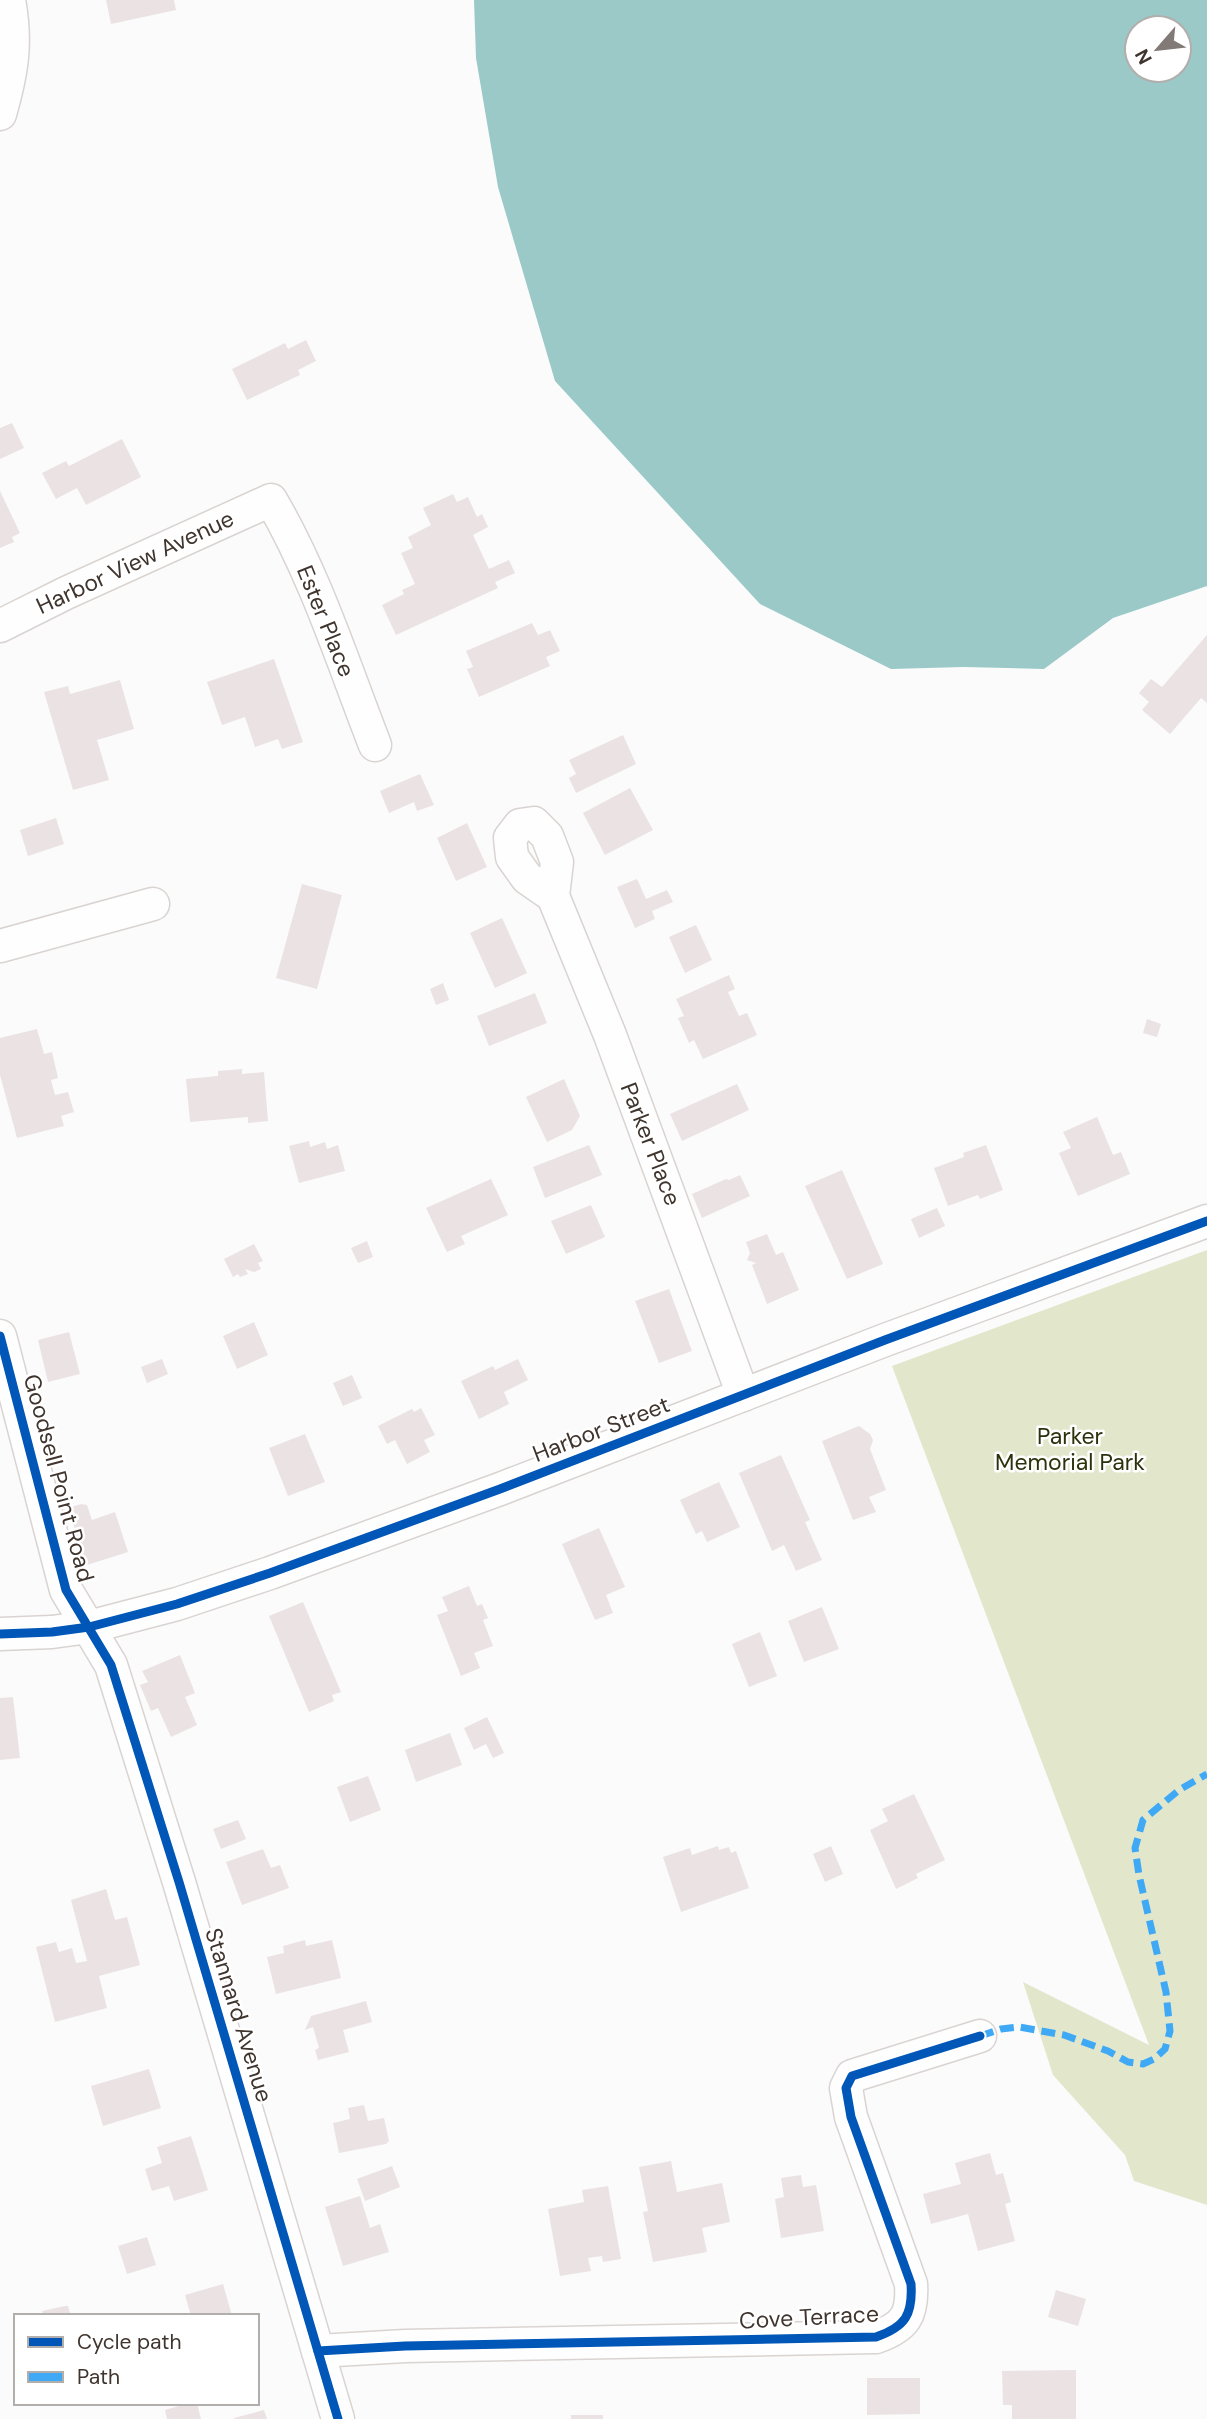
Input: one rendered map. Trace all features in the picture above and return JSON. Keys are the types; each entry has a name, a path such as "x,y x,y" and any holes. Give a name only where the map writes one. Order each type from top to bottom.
{"street":[{"path":"0,114 11,76 14,27 9,0"},
{"name":"Harbor View Avenue","path":"0,626 271,500"},
{"name":"Ester Place","path":"271,500 291,534 317,594 375,745"},
{"name":"Parker Place","path":"553,896 610,1035 743,1395"},
{"path":"0,946 153,904"},
{"name":"Harbor Street","path":"0,1634 89,1627 177,1604 270,1573 500,1489 1207,1221"},
{"name":"Goodsell Point Road","path":"0,1336 66,1590 89,1627"},
{"name":"Stannard Avenue","path":"89,1627 111,1665 179,1882 338,2419"},
{"name":"Cove Terrace","path":"318,2351 405,2346 876,2337 893,2331 904,2320 912,2305 911,2284 851,2116 846,2088 852,2076 980,2036"}],"green space":[{"name":"Parker Memorial Park","path":"1207,1250 1207,2205 1134,2181 1125,2155 1053,2075 1023,1982 1149,2045 892,1366"}],"water":[{"path":"474,0 1207,0 1207,586 1113,618 1044,669 891,669 760,604 555,381 498,187 476,58"}],"building":[{"path":"106,0 174,0 176,10 111,24"},
{"path":"306,340 316,361 298,370 300,375 247,400 232,369 285,343 288,349"},
{"path":"12,423 24,448 0,459 0,428"},
{"path":"122,439 141,477 86,505 77,488 56,499 42,473 66,461 69,466"},
{"path":"0,491 20,533 12,537 14,542 0,548"},
{"path":"453,494 457,502 468,497 477,517 482,514 488,527 473,535 489,569 509,560 515,573 495,582 498,588 396,635 382,605 404,594 402,590 415,584 401,553 413,548 408,537 431,525 423,508"},
{"path":"532,623 538,635 550,630 560,651 546,657 550,666 479,697 467,669 473,667 466,651"},
{"path":"1207,635 1207,703 1201,698 1170,734 1142,710 1149,702 1139,693 1151,679 1162,687"},
{"path":"274,659 303,742 282,749 278,739 255,747 245,717 222,725 207,682"},
{"path":"120,680 134,729 97,740 109,780 73,790 44,692 68,686 70,694"},
{"path":"623,735 636,764 576,793 569,778 576,774 569,760"},
{"path":"420,774 434,805 417,811 414,802 389,813 380,791"},
{"path":"630,788 653,830 605,855 583,813"},
{"path":"56,818 64,844 28,856 20,830"},
{"path":"467,823 487,867 456,881 437,838"},
{"path":"637,879 646,899 667,890 673,902 652,911 655,919 635,928 617,887"},
{"path":"302,884 342,895 317,989 276,978"},
{"path":"502,918 527,973 495,988 470,933"},
{"path":"696,925 712,960 685,973 669,937"},
{"path":"729,975 735,989 728,992 739,1016 747,1013 757,1035 703,1059 694,1040 689,1043 678,1018 684,1016 676,999"},
{"path":"443,983 449,1000 436,1005 430,989"},
{"path":"535,993 547,1023 489,1046 477,1016"},
{"path":"1147,1019 1161,1024 1157,1037 1143,1033"},
{"path":"37,1029 44,1054 52,1052 58,1078 51,1080 55,1095 68,1092 74,1112 61,1116 64,1126 17,1138 0,1075 0,1038"},
{"path":"242,1069 242,1074 264,1072 268,1121 248,1123 248,1117 190,1122 186,1079 218,1076 218,1071"},
{"path":"564,1079 580,1116 572,1130 547,1142 526,1097"},
{"path":"737,1084 749,1110 682,1141 670,1114"},
{"path":"1097,1117 1113,1155 1121,1152 1130,1174 1078,1196 1059,1153 1071,1148 1063,1132"},
{"path":"309,1141 310,1147 325,1142 327,1149 338,1145 345,1171 299,1183 289,1146"},
{"path":"589,1145 602,1175 545,1198 533,1167"},
{"path":"986,1145 1003,1190 980,1199 978,1195 948,1206 934,1168"},
{"path":"842,1170 883,1264 847,1279 805,1186"},
{"path":"740,1175 750,1196 702,1218 692,1194"},
{"path":"491,1179 508,1215 461,1236 465,1244 447,1252 426,1208"},
{"path":"591,1205 605,1237 566,1254 551,1221"},
{"path":"937,1208 945,1226 919,1238 911,1219"},
{"path":"767,1234 776,1255 783,1252 799,1290 767,1304 752,1265 756,1263 747,1260 750,1253 746,1242"},
{"path":"367,1241 373,1257 358,1263 351,1248"},
{"path":"254,1244 263,1261 258,1263 261,1269 254,1272 245,1269 248,1274 233,1277 224,1259"},
{"path":"669,1289 692,1351 659,1363 635,1301"},
{"path":"254,1322 268,1355 237,1369 223,1336"},
{"path":"69,1332 80,1374 48,1382 38,1340"},
{"path":"162,1359 168,1374 147,1383 141,1367"},
{"path":"518,1359 528,1380 504,1392 509,1404 479,1419 461,1381 493,1366 495,1370"},
{"path":"352,1375 362,1398 343,1406 333,1383"},
{"path":"421,1408 435,1435 424,1440 430,1452 407,1464 395,1440 387,1444 378,1426 412,1409 414,1412"},
{"path":"859,1426 870,1434 873,1440 870,1449 886,1490 869,1497 876,1512 853,1520 822,1441"},
{"path":"305,1434 325,1482 288,1496 269,1448"},
{"path":"781,1455 810,1520 805,1522 822,1560 796,1571 784,1545 772,1551 739,1473"},
{"path":"719,1482 740,1527 707,1542 702,1531 696,1534 680,1500"},
{"path":"87,1505 92,1520 115,1512 128,1552 87,1565 68,1508"},
{"path":"599,1528 625,1587 606,1595 613,1613 595,1620 562,1544"},
{"path":"469,1586 477,1606 482,1604 488,1618 483,1620 493,1646 474,1653 480,1668 461,1676 437,1615 448,1611 442,1597"},
{"path":"303,1602 341,1692 332,1695 334,1701 309,1712 269,1616"},
{"path":"822,1607 839,1649 804,1662 788,1621"},
{"path":"760,1632 777,1676 749,1687 732,1644"},
{"path":"180,1655 195,1693 185,1697 197,1725 171,1737 158,1708 151,1711 140,1685 148,1682 142,1671"},
{"path":"13,1697 20,1758 0,1760 0,1698"},
{"path":"487,1717 504,1753 493,1758 486,1744 474,1750 464,1728"},
{"path":"450,1733 462,1765 416,1782 405,1750"},
{"path":"368,1776 381,1810 350,1822 337,1787"},
{"path":"914,1794 945,1860 916,1874 918,1878 896,1889 870,1830 888,1821 882,1809"},
{"path":"238,1820 246,1839 221,1849 213,1829"},
{"path":"718,1846 719,1850 729,1847 731,1853 736,1851 749,1888 681,1912 663,1857 690,1848 692,1855"},
{"path":"831,1846 843,1874 825,1882 813,1854"},
{"path":"263,1849 271,1868 280,1865 289,1888 242,1905 226,1862"},
{"path":"106,1889 115,1920 127,1917 140,1965 99,1976 107,2008 55,2022 36,1947 56,1942 59,1952 72,1948 76,1963 87,1961 71,1900"},
{"path":"305,1940 306,1946 332,1940 341,1978 276,1994 267,1957 284,1953 283,1946"},
{"path":"366,2001 372,2022 343,2030 349,2052 318,2060 315,2050 319,2048 313,2027 305,2030 311,2016"},
{"path":"149,2069 161,2108 103,2126 91,2086"},
{"path":"364,2105 368,2121 384,2118 389,2141 386,2144 339,2153 333,2123 350,2119 348,2108"},
{"path":"191,2136 208,2190 174,2201 169,2186 152,2191 145,2169 162,2163 157,2147"},
{"path":"990,2153 996,2175 1003,2173 1011,2202 1005,2204 1015,2241 978,2251 968,2214 931,2224 923,2194 961,2184 955,2163"},
{"path":"671,2161 677,2192 722,2183 730,2222 702,2228 707,2252 653,2262 643,2212 648,2211 639,2167"},
{"path":"392,2166 400,2187 365,2201 357,2179"},
{"path":"801,2175 803,2187 816,2185 824,2231 781,2238 775,2199 784,2197 781,2178"},
{"path":"608,2186 621,2259 603,2262 602,2256 588,2258 591,2271 560,2276 548,2209 584,2202 582,2190"},
{"path":"360,2196 370,2228 380,2224 389,2252 343,2266 325,2207"},
{"path":"147,2237 156,2265 127,2274 118,2246"},
{"path":"223,2284 231,2314 190,2314 185,2295"},
{"path":"1056,2290 1086,2299 1078,2326 1048,2317"},
{"path":"68,2306 70,2314 43,2314 42,2311"},
{"path":"1076,2370 1076,2419 1012,2419 1012,2405 1003,2405 1002,2371"},
{"path":"867,2378 920,2378 920,2414 867,2415"},
{"path":"182,2405 198,2405 201,2419 167,2419 165,2410"},
{"path":"264,2410 267,2419 234,2419 234,2418"},
{"path":"571,2415 603,2415 603,2419 571,2419"}],"marked path":[{"path":"980,2036 1019,2027 1064,2035 1108,2051 1128,2062 1143,2064 1165,2049 1170,2031 1166,1992 1135,1848 1143,1820 1179,1790 1207,1774"}],"cycle path":[{"path":"0,1634 89,1627 177,1604 270,1573 500,1489 885,1340 1207,1221"},
{"path":"0,1336 66,1590 111,1665 179,1882 338,2419"},
{"path":"318,2351 405,2346 876,2337 886,2333 905,2318 910,2304 911,2284 851,2117 846,2088 852,2076 980,2036"}]}
